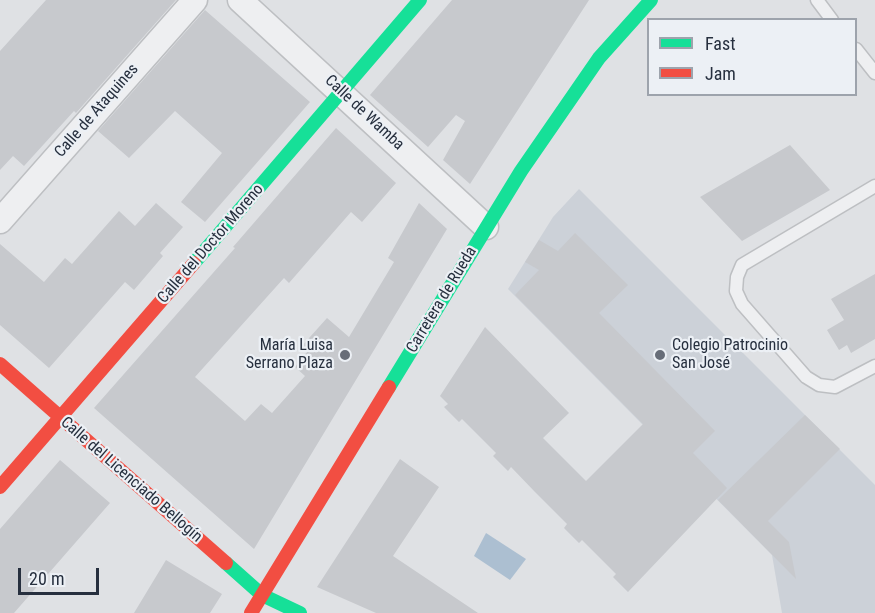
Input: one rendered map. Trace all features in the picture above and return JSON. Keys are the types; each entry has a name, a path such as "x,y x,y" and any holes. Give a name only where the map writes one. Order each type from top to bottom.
{"street":[{"name":"Calle de Ataquines","path":"0,221 195,0"},
{"name":"Calle de Wamba","path":"240,0 486,227"},
{"name":"Calle del Doctor Moreno","path":"0,487 420,0"},
{"name":"Carretera de Rueda","path":"251,613 521,171 599,58 651,0"},
{"name":"Calle del Licenciado Bellogín","path":"0,364 262,595 300,613"}],"lane":[{"path":"817,0 830,18"},
{"path":"857,51 875,73"},
{"path":"875,186 742,265 737,277 736,291 741,304 770,337 806,377 819,385 836,387 875,366"}],"shaded area":[{"name":"Colegio Patrocinio San José","path":"579,189 875,485 875,613 782,613 772,555 508,289 553,217"}],"water":[{"path":"486,533 526,559 510,580 474,556"}],"building":[{"path":"46,0 176,0 76,113 74,111 24,166 13,156 0,170 0,51"},
{"path":"452,0 589,0 470,184 443,160 465,121 456,115 428,147 370,95"},
{"path":"205,10 310,102 205,222 181,202 222,153 175,111 129,158 98,131"},
{"path":"336,128 396,183 362,222 351,212 289,283 284,278 195,377 245,421 261,404 272,413 305,376 295,367 307,352 301,347 327,318 349,337 394,262 388,258 419,203 447,229 254,549 94,408 235,248 233,247"},
{"path":"790,145 830,190 742,241 700,197"},
{"path":"156,203 183,227 160,253 163,256 134,290 125,282 49,368 0,325 0,244 44,282 65,258 72,264 119,211 135,226"},
{"path":"575,233 628,285 599,313 715,431 693,453 727,488 628,592 613,577 616,574 582,540 579,543 564,528 567,524 511,467 508,471 493,456 496,453 462,419 459,422 444,407 448,404 440,396 485,327 569,413 543,438 586,481 643,424 515,295 539,270 525,262 539,240 558,251"},
{"path":"875,274 875,339 851,353 847,345 839,350 827,330 844,320 831,299"},
{"path":"805,415 840,449 768,521 789,542 796,579 718,500"},
{"path":"400,459 439,487 393,556 478,613 376,613 317,587"},
{"path":"60,460 110,503 14,613 0,613 0,529"},
{"path":"166,560 222,594 210,613 134,613"}],"traffic: fast":[{"path":"194,263 420,0"},
{"path":"389,387 521,171 599,58 651,0"},
{"path":"226,563 262,595 300,613"}],"traffic: jam":[{"path":"0,487 194,263"},
{"path":"0,364 226,563"},
{"path":"251,613 389,387"}],"place":[{"name":"María Luisa Serrano Plaza","path":"345,355"},
{"name":"Colegio Patrocinio San José","path":"660,355"}]}
